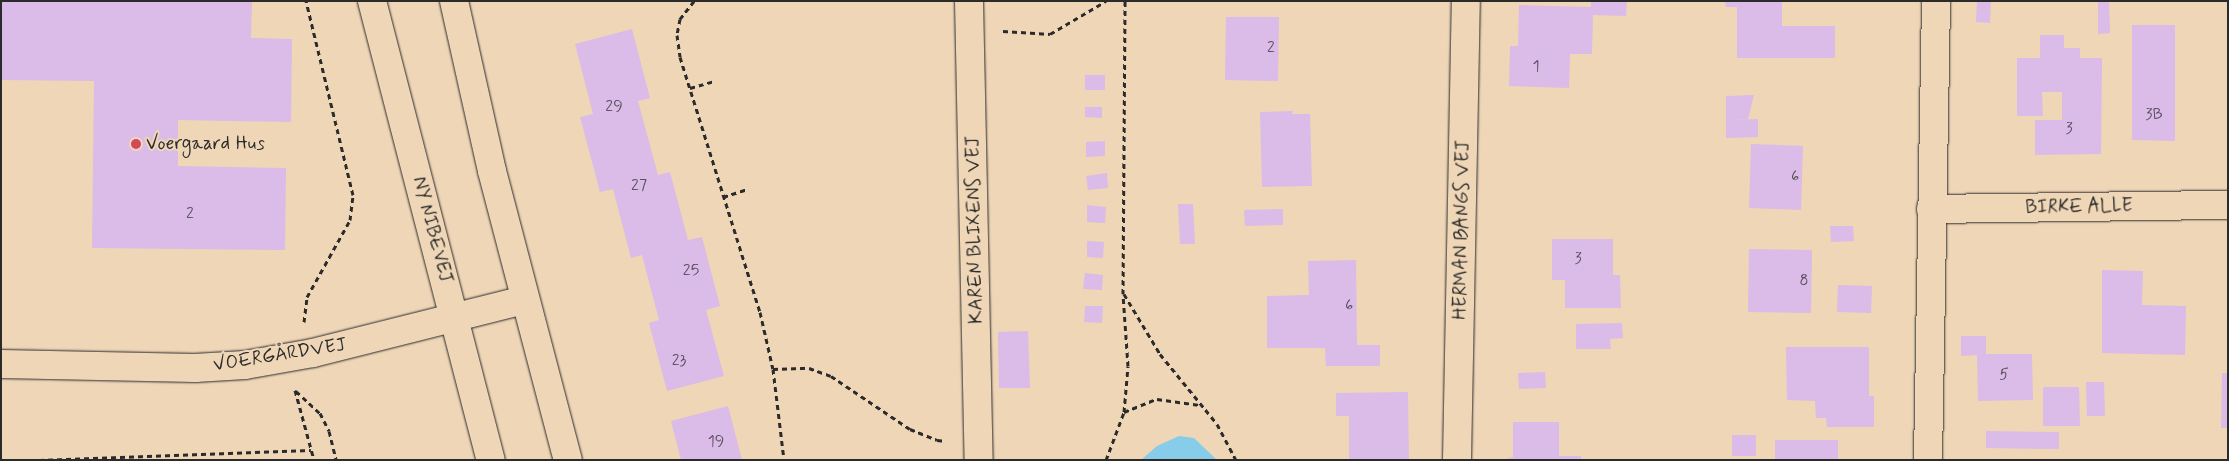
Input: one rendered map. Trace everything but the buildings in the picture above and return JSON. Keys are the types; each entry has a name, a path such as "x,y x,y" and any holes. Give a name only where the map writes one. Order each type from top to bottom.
{"street":[{"name":"NY NIBEVEJ","path":"372,1 491,460"},
{"path":"437,1 470,84"},
{"path":"454,1 470,84 524,300 568,460"},
{"name":"KAREN BLIXENS VEJ","path":"969,1 979,451"},
{"name":"HERMAN BANGS VEJ","path":"1457,460 1466,1"},
{"path":"1928,460 1936,1"},
{"name":"BIRKE ALLE","path":"1931,209 2228,205"},
{"name":"VOERGÅRDVEJ","path":"1,364 194,368 245,364 313,353 524,300"}],"path":[{"path":"306,1 353,195 350,220 307,297 304,323 313,353"},
{"path":"694,1 680,19 677,35 690,88 760,312 773,369 784,460"},
{"path":"970,29 1050,34 1106,1"},
{"path":"1106,460 1124,412 1128,366 1123,294 1125,1"},
{"path":"690,88 714,81"},
{"path":"723,197 747,189"},
{"path":"1123,294 1160,354 1216,424 1236,460"},
{"path":"773,369 809,368 831,376 870,404 937,440 979,451"},
{"path":"314,460 295,391 320,413 329,431 336,460"},
{"path":"1124,412 1157,399 1200,405"},
{"path":"39,460 311,450"}],"water":[{"path":"1179,436 1194,438 1217,460 1141,460 1157,446"}],"place":[{"name":"Voergaard Hus","path":"136,144"}]}
